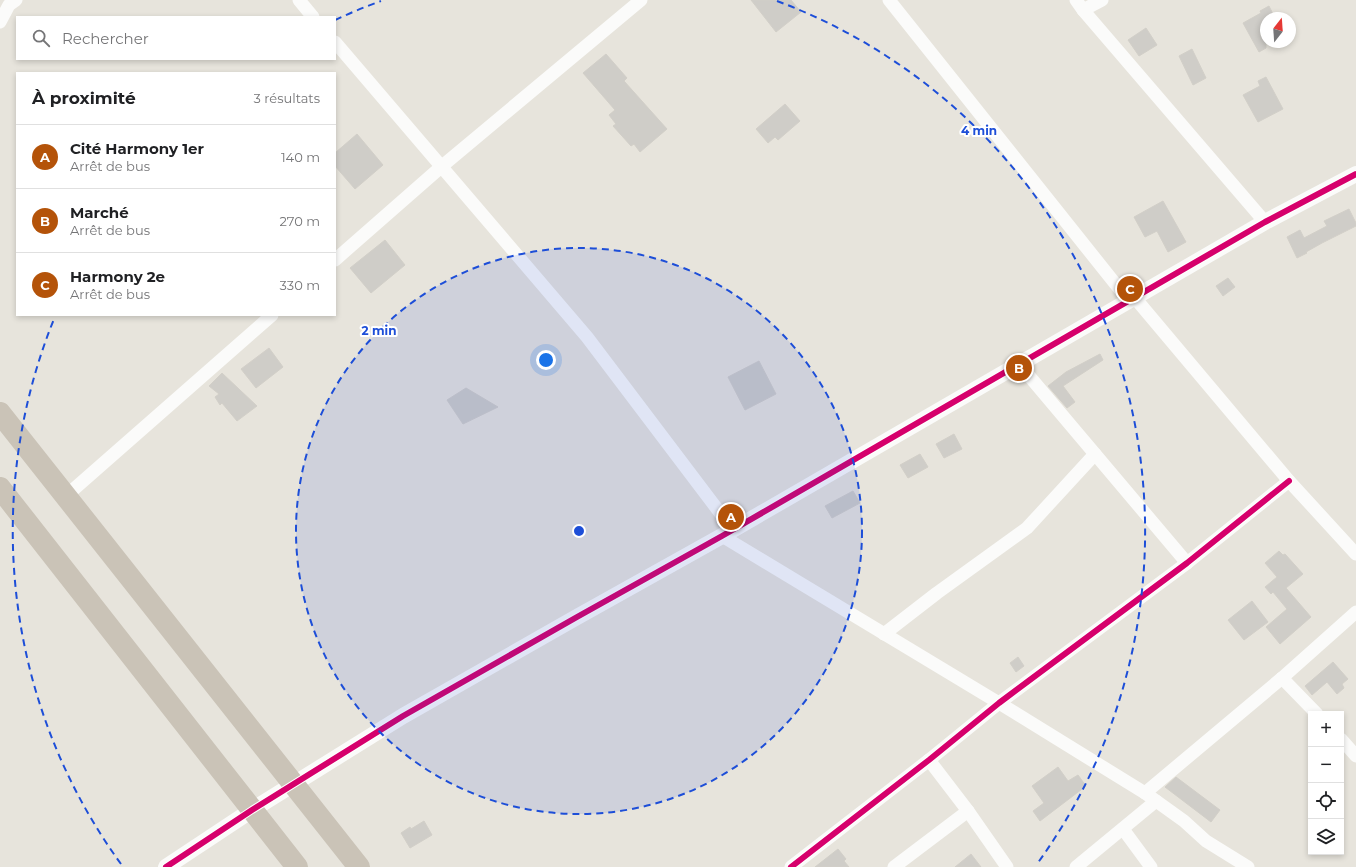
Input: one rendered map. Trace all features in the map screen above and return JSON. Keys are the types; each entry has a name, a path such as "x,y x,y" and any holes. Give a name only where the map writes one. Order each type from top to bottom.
{"highway":[{"path":"0,412 359,867"},
{"path":"0,488 297,867"}],"street":[{"path":"0,22 9,6 16,0"},
{"path":"299,0 312,16"},
{"path":"336,259 441,167 641,0"},
{"path":"889,0 1132,300 1289,481 1356,554"},
{"path":"1102,0 1080,5 1265,222"},
{"path":"336,43 587,337 728,533 884,634 1145,793 1184,821 1206,841 1248,867"},
{"path":"166,867 252,810 403,716 728,533 1265,222 1356,174"},
{"path":"66,496 271,316"},
{"path":"1019,364 1187,563"},
{"path":"884,634 937,593 1027,528 1095,454"},
{"path":"791,867 929,760 999,703 1187,563 1289,481"},
{"path":"1145,793 1282,678 1356,612"},
{"path":"1282,678 1314,711"},
{"path":"1344,742 1356,756"},
{"path":"929,760 968,811 1007,867"},
{"path":"1076,867 1156,801"},
{"path":"894,867 968,811"},
{"path":"1123,829 1152,867"}],"building":[{"path":"751,0 791,0 801,12 776,32"},
{"path":"1269,6 1272,12 1260,12"},
{"path":"1260,14 1260,48 1266,48 1259,52 1243,23"},
{"path":"1146,28 1157,45 1139,56 1128,40"},
{"path":"1192,49 1206,78 1193,85 1179,56"},
{"path":"606,54 627,78 624,81 667,129 640,152 634,144 631,146 613,126 616,124 609,115 615,110 583,73"},
{"path":"1266,77 1283,109 1258,122 1243,95 1260,86 1258,81"},
{"path":"785,104 800,121 778,140 775,137 768,143 756,129"},
{"path":"357,134 383,165 355,189 336,167 336,152"},
{"path":"1163,201 1186,242 1168,252 1157,231 1145,237 1134,217"},
{"path":"1349,209 1356,226 1322,243 1297,258 1287,237 1300,230 1304,238 1327,226 1324,221"},
{"path":"385,240 405,265 371,293 350,268"},
{"path":"1228,278 1235,287 1223,296 1216,286"},
{"path":"269,348 283,367 256,388 241,369"},
{"path":"1100,354 1103,360 1063,386 1075,402 1067,408 1048,386 1066,372"},
{"path":"759,361 776,394 745,410 728,377"},
{"path":"222,373 257,406 237,421 222,403 220,405 215,397 219,394 209,386"},
{"path":"466,388 498,407 463,424 447,400"},
{"path":"954,434 962,449 944,458 936,444"},
{"path":"920,454 928,467 908,478 900,465"},
{"path":"853,491 860,503 832,518 825,506"},
{"path":"1279,551 1283,555 1285,554 1303,574 1286,588 1311,617 1280,644 1266,627 1287,609 1273,592 1271,594 1265,587 1277,577 1265,563"},
{"path":"1252,601 1268,622 1244,640 1228,620"},
{"path":"1018,657 1024,666 1016,672 1010,663"},
{"path":"1333,662 1348,679 1342,684 1344,688 1337,694 1327,682 1312,695 1305,686"},
{"path":"1058,767 1068,781 1078,775 1086,786 1040,821 1033,811 1044,803 1032,786"},
{"path":"1176,777 1220,810 1211,822 1165,787"},
{"path":"424,821 432,835 410,848 401,833"},
{"path":"838,849 846,859 844,861 849,867 815,867"},
{"path":"971,854 981,867 955,867"}],"cycle path":[{"path":"166,867 252,810 403,716 722,536 1265,222 1356,174"},
{"path":"791,867 929,760 999,703 1187,563 1289,481"}],"place":[{"name":"Harmony 2e","path":"1130,289"},
{"name":"Marché","path":"1019,368"},
{"name":"Cité Harmony 1er","path":"731,517"}]}
